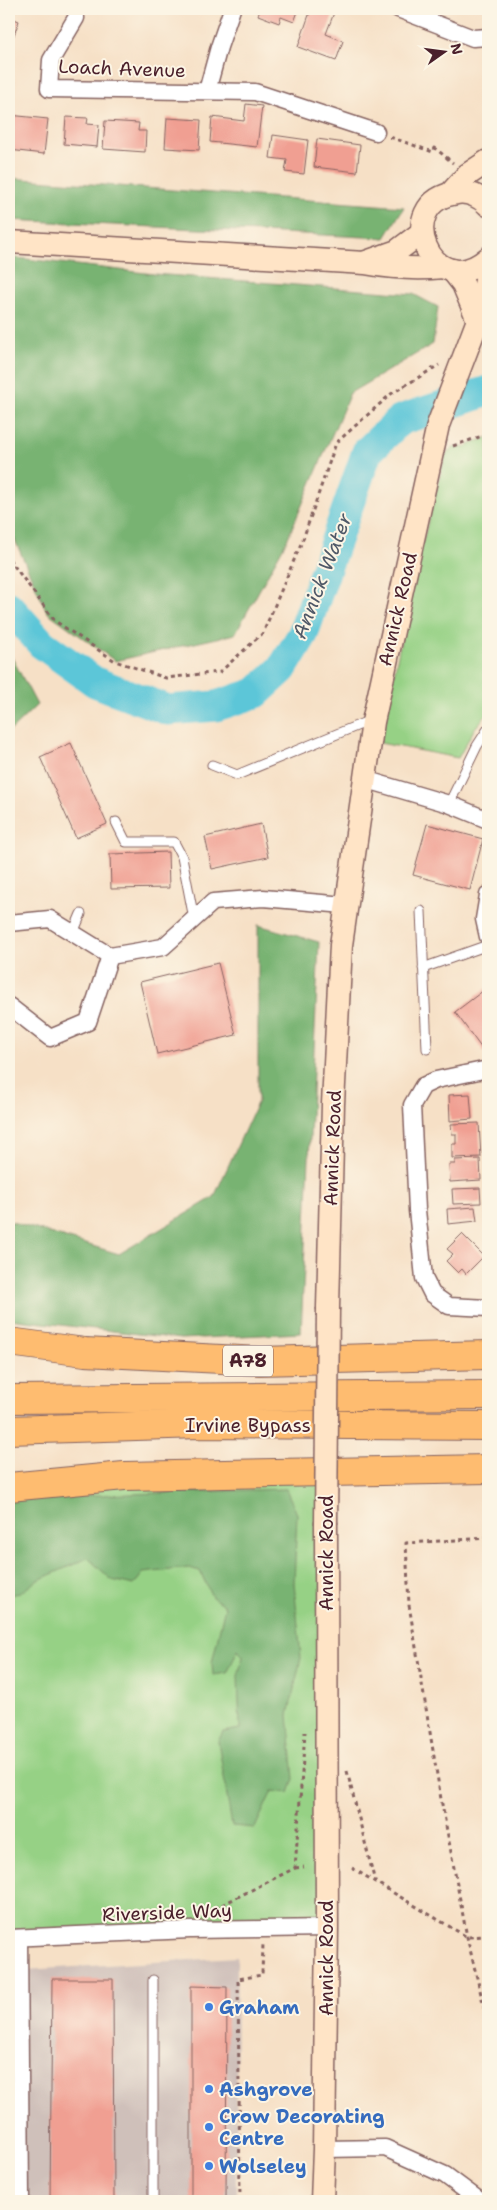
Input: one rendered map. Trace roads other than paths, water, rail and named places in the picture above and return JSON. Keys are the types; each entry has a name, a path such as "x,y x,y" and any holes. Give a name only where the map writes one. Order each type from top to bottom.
{"highway":[{"name":"A78","path":"9,1342 86,1352 260,1361 488,1355"},
{"name":"Irvine Bypass","path":"9,1399 488,1395"},
{"name":"Irvine Bypass","path":"9,1430 200,1424 488,1426"},
{"path":"9,1487 124,1476 488,1469"}],"main road":[{"path":"450,194 468,175 488,161"},
{"path":"478,320 463,284 447,268 429,255 421,233 423,221 429,209 437,200 450,194 460,192 473,194 488,205"},
{"path":"365,263 397,251 421,233"},
{"path":"9,242 365,263 416,270 447,268 466,270 479,266 488,258"},
{"name":"Annick Road","path":"322,2201 327,1928 326,1524 328,1308 333,1104 341,945 345,905 374,719 438,424 478,320 488,271"}],"street":[{"name":"Loach Avenue","path":"207,91 218,47 232,9"},
{"path":"398,9 473,38 488,37"},
{"name":"Loach Avenue","path":"76,18 51,60 49,89 255,92 376,132"},
{"path":"364,779 449,804 488,820"},
{"path":"488,895 484,919 488,937"},
{"path":"9,924 50,919 110,956 162,947 213,902 263,898 345,905"},
{"path":"9,1006 50,1038 88,1022 110,956"},
{"path":"488,1070 436,1080 423,1086 412,1105 424,1278 432,1294 449,1306 488,1308"},
{"name":"Riverside Way","path":"14,1938 190,1930 327,1928"},
{"path":"14,1938 20,2201"},
{"path":"324,2149 385,2148 445,2175 480,2201"}],"lane":[{"path":"212,765 237,776 374,719"},
{"path":"449,804 477,746 488,729"},
{"path":"116,822 126,842 174,842 182,857 194,919"},
{"path":"420,910 427,1049"},
{"path":"73,933 81,914"},
{"path":"423,968 488,945"},
{"path":"153,1980 153,2201"}],"waterway":[{"name":"Annick Water","path":"9,607 42,644 95,682 168,710 216,706 256,693 282,669 303,634 367,452 400,420 488,391"}],"place":[{"name":"Graham","path":"209,2007"},
{"name":"Ashgrove","path":"209,2089"},
{"name":"Crow Decorating Centre","path":"209,2127"},
{"name":"Wolseley","path":"209,2166"}]}
